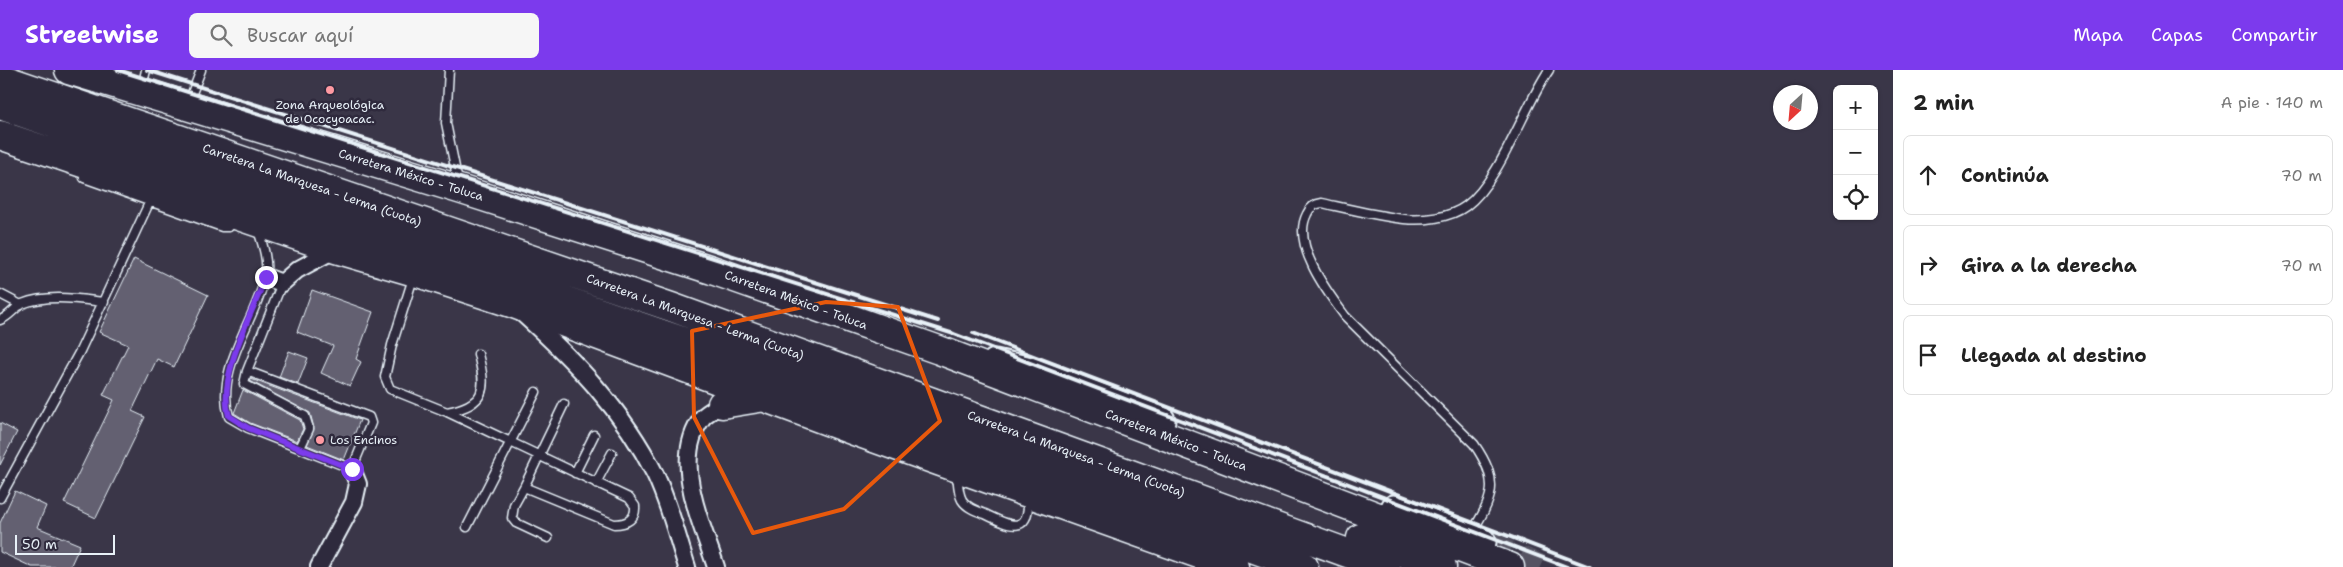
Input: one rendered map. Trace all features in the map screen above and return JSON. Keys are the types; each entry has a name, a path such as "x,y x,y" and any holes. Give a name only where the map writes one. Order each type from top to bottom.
{"highway":[{"name":"Carretera México - Toluca","path":"69,70 143,81 187,107 459,189 712,270 939,350 1510,567"},
{"name":"Carretera La Marquesa - Lerma (Cuota)","path":"0,78 671,307 1386,567"},
{"name":"Carretera La Marquesa - Lerma (Cuota)","path":"0,106 775,373 1304,567"},
{"path":"0,135 336,249 511,303 956,468 1235,567"},
{"path":"671,307 811,343 1442,567"},
{"path":"722,404 766,396"},
{"path":"1028,492 1061,522 1184,567"}],"main road":[{"path":"939,350 1031,370 1476,539"}],"street":[{"path":"266,277 282,283 297,270 336,249"},
{"path":"511,303 560,348 605,396 655,474 679,535 687,567"},
{"path":"716,567 687,471 689,450 704,417 722,404"},
{"path":"319,567 354,502 358,484 352,469"}],"lane":[{"path":"187,107 200,70"},
{"path":"449,70 446,123 459,189"},
{"path":"1476,539 1491,499 1489,474 1483,457 1474,444 1345,316 1327,292 1310,258 1302,238 1303,222 1312,207 1322,203 1405,220 1430,219 1455,213 1475,198 1495,170 1550,70"},
{"path":"75,174 222,227 228,227 247,218 265,250 266,277 229,371 226,406 229,416 234,422 352,469 371,423 369,417 247,371"},
{"path":"0,498 104,302 150,202"},
{"path":"415,272 392,345 385,381 394,392 447,412 629,498 635,506 635,510 629,521 614,524 524,487"},
{"path":"282,283 247,371 244,384 300,411 309,421 309,429 300,448"},
{"path":"0,294 22,304"},
{"path":"0,320 22,304 69,298 104,302"},
{"path":"447,412 464,408 481,396 484,380 478,354"},
{"path":"278,400 285,384"},
{"path":"467,527 536,392"},
{"path":"548,538 516,523 512,518 514,505 564,404"},
{"path":"575,473 594,435"},
{"path":"596,482 612,453"},
{"path":"956,468 962,501 967,506 1006,524 1017,525 1023,522 1028,514 1028,492"}],"highlighted area":[{"path":"826,302 898,307 940,421 844,509 753,533 694,417 692,331"}],"building":[{"path":"134,259 208,295 174,367 157,359 132,411 145,417 96,518 64,503 114,400 103,395 128,345 99,332"},
{"path":"312,290 373,312 356,359 361,362 350,386 321,373 333,346 297,332"},
{"path":"289,351 308,358 298,384 279,377"},
{"path":"251,379 360,420 344,460 307,445 314,428 310,413 250,381"},
{"path":"243,390 300,420 303,429 297,441 250,423 234,413"},
{"path":"0,423 17,432 0,465"},
{"path":"15,491 46,506 37,527 80,545 70,567 32,567 0,552 0,523"}],"tunnel":[{"path":"1486,543 1540,567"}],"railway":[{"path":"118,70 954,334 1567,567"},
{"path":"147,70 938,321"},
{"path":"973,333 1590,567"}],"place":[{"name":"Zona Arqueológica de Ococyoacac.","path":"330,90"},
{"name":"Los Encinos","path":"320,440"}],"route":[{"path":"266,277 229,371 226,406 229,416 234,422 352,469"}]}
